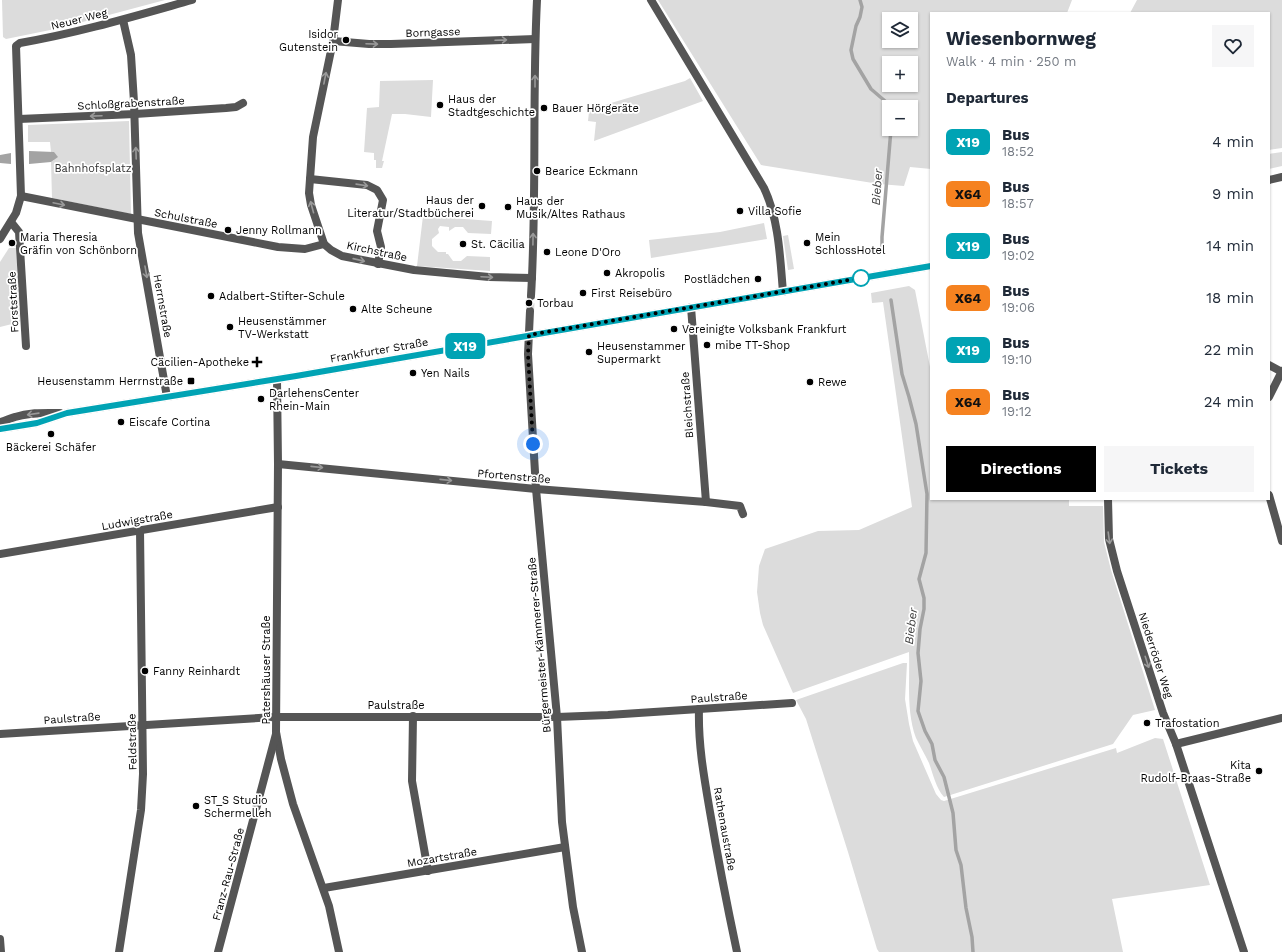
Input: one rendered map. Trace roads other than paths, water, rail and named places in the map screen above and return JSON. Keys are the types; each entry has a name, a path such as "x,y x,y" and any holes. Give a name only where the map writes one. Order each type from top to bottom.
{"street":[{"name":"Neuer Weg","path":"19,119 16,48 18,44 123,20 192,0"},
{"path":"324,244 311,205 310,179 313,138 333,40 338,0"},
{"path":"531,296 535,39 537,0"},
{"path":"651,0 764,188 773,210 783,292"},
{"path":"21,196 138,220 135,114 131,55 123,20"},
{"name":"Borngasse","path":"333,40 369,44 391,44 535,39"},
{"name":"Schloßgrabenstraße","path":"19,119 226,108 236,107 243,103"},
{"path":"0,239 19,206 21,196 19,119"},
{"path":"1270,180 1282,177"},
{"path":"310,179 367,185 377,190 383,200 377,231 381,247 378,264"},
{"name":"Schulstraße","path":"138,220 290,249 304,249 324,244"},
{"name":"Herrnstraße","path":"138,220 138,233 167,397"},
{"name":"Forststraße","path":"11,222 19,232 26,346"},
{"name":"Kirchstraße","path":"324,244 342,256 378,264 450,274 532,278"},
{"name":"Frankfurter Straße","path":"0,422 16,416 40,413 67,413 277,379 930,266"},
{"name":"Bleichstraße","path":"691,307 706,502"},
{"name":"Bürgermeister-Kämmerer-Straße","path":"530,311 528,354 536,489 557,717 565,847 573,907 582,952"},
{"path":"1270,366 1282,372 1270,395"},
{"name":"Patershäuser Straße","path":"277,379 278,507 276,732 283,767 293,804 306,844 324,888 333,919 339,952"},
{"name":"Frankfurter Straße","path":"0,429 37,423 67,413"},
{"name":"Pfortenstraße","path":"278,464 536,489 706,502 740,506 743,514"},
{"path":"1270,499 1282,541"},
{"name":"Niederröder Weg","path":"1108,500 1108,525 1112,551 1163,713 1176,744 1244,952"},
{"name":"Ludwigstraße","path":"0,554 278,507"},
{"name":"Feldstraße","path":"119,952 141,810 143,774 140,530"},
{"name":"Paulstraße","path":"0,734 142,724 276,717 557,717 792,703"},
{"name":"Rathenaustraße","path":"698,709 700,752 715,842 737,952"},
{"path":"413,716 412,781 428,871"},
{"path":"1176,744 1282,718"},
{"name":"Franz-Rau-Straße","path":"218,952 276,732"},
{"name":"Mozartstraße","path":"324,888 565,847"},
{"path":"0,939 1,952"}],"waterway":[{"name":"Bieber","path":"860,0 862,7 851,50 853,59 871,89 884,100"},
{"name":"Bieber","path":"882,247 890,136"},
{"name":"Bieber","path":"891,300 902,374 916,424 927,494 926,553 919,579 924,598 924,609 920,629 918,653 921,681 918,711 925,731 932,744 935,760 944,777 953,813 956,850 961,865 973,952"}],"tunnel":[{"path":"530,311 531,296"}],"place":[{"name":"Isidor Gutenstein","path":"346,40"},
{"name":"Haus der Stadtgeschichte","path":"440,105"},
{"name":"Bauer Hörgeräte","path":"544,108"},
{"name":"Bearice Eckmann","path":"537,171"},
{"name":"Haus der Literatur/Stadtbücherei","path":"482,206"},
{"name":"Haus der Musik/Altes Rathaus","path":"508,207"},
{"name":"Villa Sofie","path":"740,211"},
{"name":"Jenny Rollmann","path":"228,230"},
{"name":"Maria Theresia Gräfin von Schönborn","path":"12,243"},
{"name":"Mein SchlossHotel","path":"807,243"},
{"name":"St. Cäcilia","path":"463,244"},
{"name":"Leone D'Oro","path":"547,252"},
{"name":"Akropolis","path":"607,273"},
{"name":"Postlädchen","path":"758,279"},
{"name":"First Reisebüro","path":"583,293"},
{"name":"Adalbert-Stifter-Schule","path":"211,296"},
{"name":"Torbau","path":"529,303"},
{"name":"Alte Scheune","path":"353,309"},
{"name":"Heusenstämmer TV-Werkstatt","path":"230,327"},
{"name":"Vereinigte Volksbank Frankfurt","path":"674,329"},
{"name":"mibe TT-Shop","path":"707,345"},
{"name":"Heusenstammer Supermarkt","path":"589,352"},
{"name":"Cäcilien-Apotheke","path":"257,362"},
{"name":"Yen Nails","path":"413,373"},
{"name":"Heusenstamm Herrnstraße","path":"191,381"},
{"name":"Rewe","path":"810,382"},
{"name":"DarlehensCenter Rhein-Main","path":"261,399"},
{"name":"Eiscafe Cortina","path":"121,422"},
{"name":"Bäckerei Schäfer","path":"51,434"},
{"name":"Fanny Reinhardt","path":"145,671"},
{"name":"Trafostation","path":"1147,723"},
{"name":"Kita Rudolf-Braas-Straße","path":"1259,771"},
{"name":"ST_S Studio Schermelleh","path":"196,806"}],"park label":[{"name":"Bahnhofsplatz","path":"93,168"}]}
